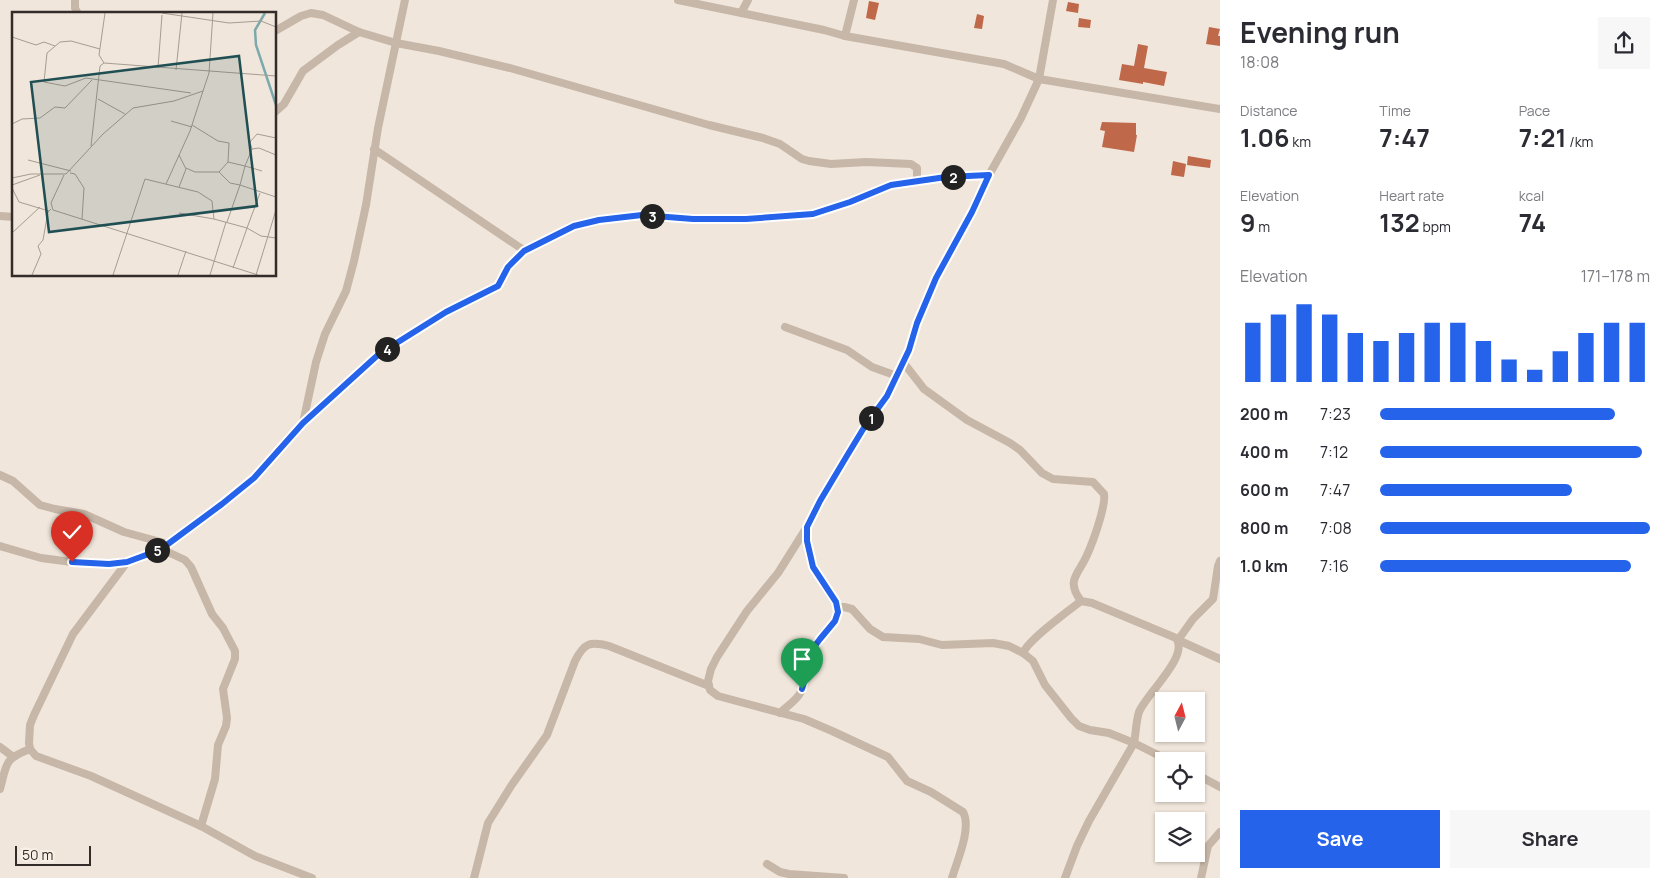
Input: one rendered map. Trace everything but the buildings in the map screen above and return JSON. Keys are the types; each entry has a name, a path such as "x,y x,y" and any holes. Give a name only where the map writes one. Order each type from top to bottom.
{"street":[{"path":"76,0 75,8 77,12"},
{"path":"303,423 316,362 325,334 346,291 354,261 366,205 374,149 405,0"},
{"path":"678,0 846,36 1004,64 1038,79 1220,109"},
{"path":"741,13 748,0"},
{"path":"846,36 854,0"},
{"path":"952,878 966,828 963,812 931,792 907,781 888,757 804,719 718,696 712,693 709,686 711,669 717,658 747,611 778,573 807,527 820,501 865,426 887,396 909,350 917,323 936,278 972,212 989,175 1021,118 1038,79 1053,0"},
{"path":"276,30 301,16 311,13 328,17 359,32 396,43 510,68 709,125 763,138 780,144 809,161 831,164 866,162 910,164 916,168 917,181"},
{"path":"276,111 284,104 303,71 359,32"},
{"path":"374,149 524,251"},
{"path":"0,546 42,558 109,564 127,562 154,552 168,544 254,478 303,423 379,354 446,312 498,286 508,267 524,251 574,226 599,220 642,215 693,219 746,219 813,214 850,202 891,185 946,177 989,175"},
{"path":"785,326 847,350 872,367 897,376"},
{"path":"903,362 924,389 967,420 1020,450 1042,473 1053,478 1094,482 1102,492 1105,499 1087,556 1074,577 1074,588 1081,601"},
{"path":"0,475 13,481 40,505 55,510 84,514 124,532 168,544"},
{"path":"780,713 799,696 814,647 837,616 838,607 813,567 807,541 807,527"},
{"path":"154,552 170,553 186,560 191,566 212,614 223,628 235,651 235,659 223,689 227,718 226,726 218,745 215,779 201,826"},
{"path":"1065,878 1089,821 1134,743 1139,712 1144,702 1174,662 1178,653 1178,640 1193,619 1213,599 1220,561"},
{"path":"127,562 74,634 30,725 30,749 36,756 91,776 201,826 255,856 312,878"},
{"path":"1023,653 1026,647 1048,627 1081,601 1092,603 1143,624 1220,659"},
{"path":"838,607 844,606 852,609 870,629 886,637 919,639 942,645 993,643 1008,646 1023,653 1033,661 1045,684 1079,726 1109,733 1155,754"},
{"path":"474,878 488,823 511,786 547,735 575,661 580,651 587,645 595,643 609,646 709,686"},
{"path":"0,748 12,756"},
{"path":"0,789 7,764 12,756 30,749"},
{"path":"1205,779 1220,787"},
{"path":"1201,878 1208,846 1220,832"},
{"path":"766,864 780,872 789,874 844,878"}],"route":[{"path":"72,562 109,564 127,562 154,552 168,544 254,478 303,423 379,354 446,312 498,286 508,267 524,251 574,226 599,220 642,215 693,219 746,219 813,214 850,202 891,185 946,177 989,175 972,212 936,278 917,323 909,350 887,396 865,426 820,501 807,527 809,556 813,567 836,602 838,612 835,621 814,647 802,689"}]}
